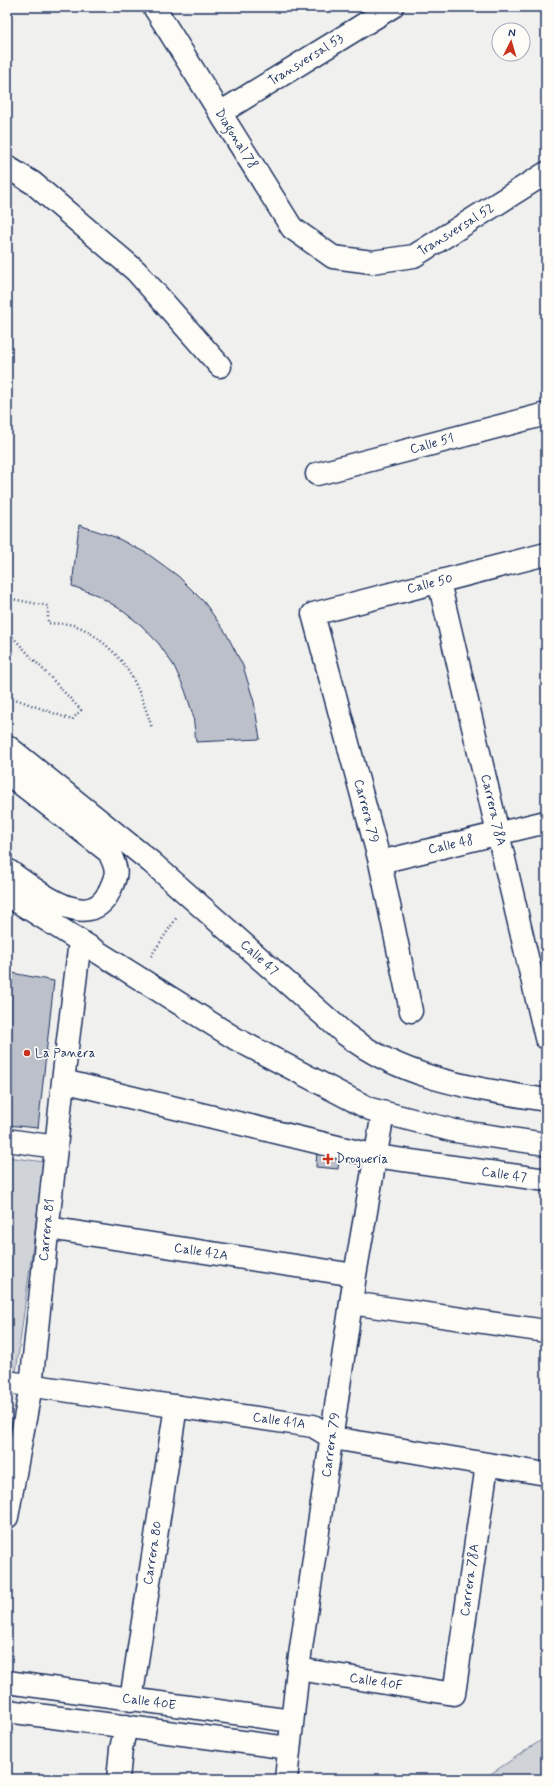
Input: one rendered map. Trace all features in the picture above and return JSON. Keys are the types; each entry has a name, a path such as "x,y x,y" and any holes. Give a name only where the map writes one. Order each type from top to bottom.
{"street":[{"name":"Diagonal 78","path":"154,7 292,228 333,257"},
{"name":"Transversal 53","path":"220,113 392,7"},
{"path":"7,167 33,183 136,271 220,366"},
{"name":"Transversal 52","path":"333,257 372,262 414,256 546,173"},
{"name":"Calle 51","path":"317,474 546,414"},
{"name":"Calle 50","path":"313,614 546,554"},
{"name":"Carrera 78A","path":"439,582 546,1038"},
{"name":"Carrera 79","path":"313,614 380,862 411,1011"},
{"name":"Calle 47","path":"7,746 151,862 345,1034 362,1047 386,1060 418,1074 464,1087 546,1100"},
{"path":"7,773 109,852 115,864 116,876 107,896 98,905 88,910 75,910 63,906 7,870"},
{"name":"Calle 48","path":"380,862 546,822"},
{"path":"7,895 236,1039 370,1109 454,1131 546,1144"},
{"name":"Carrera 81","path":"7,1517 31,1386 63,1081 80,941"},
{"name":"Calle 47","path":"63,1081 375,1156 546,1180"},
{"name":"Carrera 79","path":"286,1779 298,1669 333,1438 351,1303 383,1113"},
{"path":"7,1140 56,1147"},
{"name":"Calle 42A","path":"48,1228 355,1276"},
{"path":"351,1303 546,1331"},
{"name":"Calle 41A","path":"7,1382 313,1426 333,1438 546,1474"},
{"name":"Carrera 80","path":"131,1700 176,1406"},
{"name":"Carrera 78A","path":"454,1694 487,1465"},
{"name":"Calle 40F","path":"298,1669 454,1694"},
{"name":"Calle 40E","path":"7,1682 292,1722"},
{"name":"Calle 40E","path":"7,1711 289,1748"},
{"path":"118,1779 126,1726"}],"path":[{"path":"7,598 48,606 48,624 68,624 89,631 103,642 119,657 132,675 143,698 152,728"},
{"path":"7,631 81,710 72,720 7,696"},
{"path":"137,977 191,897"}],"shaded area":[{"path":"7,1157 44,1162 16,1372 7,1370"},
{"path":"546,1737 546,1779 483,1779"}],"building":[{"path":"79,525 115,537 148,554 178,576 204,602 226,633 243,666 254,702 260,739 196,742 193,715 185,690 174,666 159,644 141,625 120,609 97,595 72,586"},
{"name":"La Panera","path":"7,972 54,981 38,1128 7,1125"},
{"name":"Drogueria","path":"317,1149 340,1150 338,1169 316,1167"}],"place":[{"name":"La Panera","path":"27,1053"},
{"name":"Drogueria","path":"328,1159"}]}
